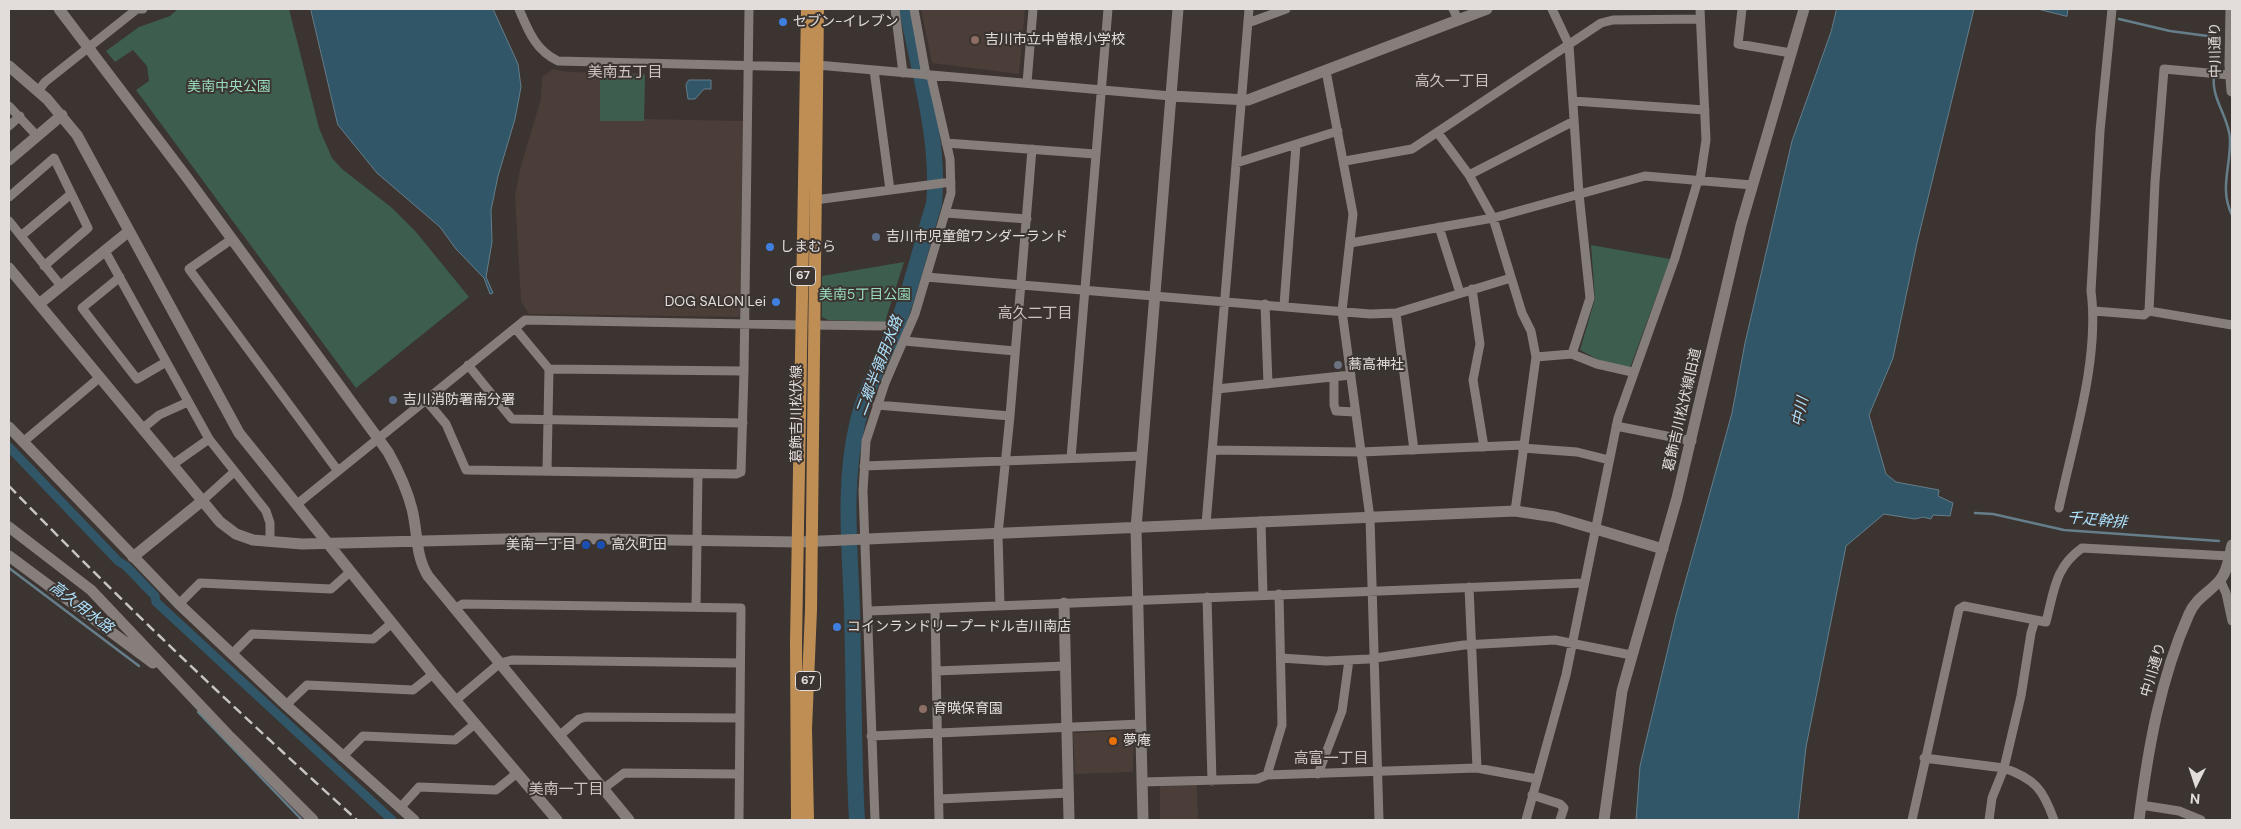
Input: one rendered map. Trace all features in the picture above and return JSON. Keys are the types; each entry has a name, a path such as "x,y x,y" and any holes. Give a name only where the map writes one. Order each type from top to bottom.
{"main road":[{"name":"葛飾吉川松伏線","path":"807,9 812,66 815,200 807,325 811,542 806,729 808,820"},
{"name":"葛飾吉川松伏線","path":"797,820 798,542 807,325 812,66 818,9"}],"street":[{"path":"59,9 379,438 397,467 406,488 412,509 422,568 629,820"},
{"path":"38,91 45,82 136,9 143,9"},
{"path":"519,9 531,36 540,50 558,60 748,66 812,66 1242,101 1326,71 1456,14 1487,9"},
{"path":"426,399 446,424 466,470 698,474 736,474 741,472 749,9"},
{"path":"895,9 907,73"},
{"path":"875,820 871,736 869,611 863,540 866,441 877,405 915,314 946,212 951,182 946,143 928,75 914,9"},
{"path":"1027,83 1033,9"},
{"path":"1071,458 1108,9"},
{"path":"1143,820 1136,528 1178,9"},
{"path":"1206,524 1249,9"},
{"path":"1248,23 1286,9"},
{"path":"1552,9 1569,45 1579,194 1590,298 1572,354"},
{"path":"1526,820 1566,675 1616,426 1632,372 1675,258 1699,180 1706,140 1700,9"},
{"path":"1742,9 1738,44 1791,53"},
{"name":"葛飾吉川松伏線旧道","path":"1604,820 1616,722 1631,655 1663,549 1692,441 1752,185 1804,9"},
{"path":"2059,508 2092,354 2094,311 2091,291 2100,131 2112,9"},
{"name":"中川通り","path":"2231,9 2229,70 2232,91"},
{"path":"1345,161 1412,150 1601,22 1700,19"},
{"path":"9,66 62,115 77,135 228,416 251,450 433,674 557,820"},
{"path":"2149,311 2155,182 2164,69 2208,74 2229,70"},
{"path":"874,70 890,190"},
{"path":"1326,71 1345,161 1353,214 1342,311 1370,518 1379,820"},
{"path":"1573,101 1704,110"},
{"path":"9,106 37,136"},
{"path":"9,160 62,115"},
{"path":"9,126 20,116"},
{"path":"1469,175 1574,121"},
{"path":"1236,164 1338,131"},
{"path":"1438,133 1469,175 1493,218 1522,313 1531,331 1536,357 1515,511"},
{"path":"946,143 1095,154"},
{"path":"1284,305 1296,145"},
{"path":"1000,606 998,534 1022,285 1032,149"},
{"path":"9,197 54,158 88,228 44,266"},
{"path":"1350,243 1493,218 1645,176 1752,185"},
{"path":"815,200 951,182"},
{"path":"20,236 72,194"},
{"path":"946,212 1027,219"},
{"path":"9,221 61,286"},
{"path":"1438,227 1460,293"},
{"path":"39,304 128,232"},
{"path":"232,239 189,269 338,471"},
{"path":"105,250 209,438 266,511 270,523 270,542"},
{"path":"9,268 220,522 236,534 253,540 329,544 535,538 811,542 1515,511 1555,517 1663,549"},
{"path":"120,277 82,308 137,379 166,362"},
{"path":"926,277 1224,302 1284,305 1370,314 1396,313 1511,278"},
{"path":"1472,289 1480,344 1473,380 1484,446"},
{"path":"1265,304 1268,384"},
{"path":"2094,311 2144,315 2149,311 2232,325"},
{"path":"1396,313 1414,450"},
{"path":"296,505 525,320 887,326"},
{"path":"515,328 549,369 547,471"},
{"path":"904,341 1015,351"},
{"path":"1536,357 1572,354 1596,364 1632,372"},
{"path":"468,365 512,419 743,423"},
{"path":"549,369 744,371"},
{"path":"1217,389 1350,375"},
{"path":"1334,377 1334,406 1336,411 1355,412"},
{"path":"23,442 99,378"},
{"path":"142,429 159,415 188,402"},
{"path":"877,405 1010,416"},
{"path":"1616,426 1692,441"},
{"path":"9,427 180,604 342,757 414,820"},
{"path":"172,465 209,438"},
{"path":"1212,450 1361,452 1484,446 1523,447 1576,452 1608,460"},
{"path":"864,466 1141,456"},
{"path":"133,557 202,501 234,472"},
{"path":"696,607 698,474"},
{"path":"1261,521 1263,595"},
{"path":"9,527 91,590 312,820"},
{"path":"9,537 44,553"},
{"path":"1912,820 1924,758 1959,610 1964,606 2046,622 2059,571 2070,557 2082,548 2231,550"},
{"name":"中川通り","path":"2138,820 2146,762 2167,673 2196,601 2220,580 2231,550"},
{"path":"9,556 178,682"},
{"path":"180,604 200,583 331,589 350,572"},
{"path":"2220,580 2226,593 2232,620"},
{"path":"869,611 1584,583"},
{"path":"1470,587 1478,768"},
{"path":"1267,775 1282,725 1279,594"},
{"path":"1207,597 1212,781"},
{"path":"1064,603 1069,820"},
{"path":"454,609 463,604 741,608 738,718 739,820"},
{"path":"935,609 940,820"},
{"path":"1989,820 1992,798 2004,768 2021,696 2030,632 2035,620"},
{"path":"232,654 252,634 372,639 392,623"},
{"path":"1281,658 1326,661 1349,660 1472,644 1555,640 1631,655"},
{"path":"456,700 500,663 512,660 740,663"},
{"path":"1318,774 1342,711 1349,660"},
{"path":"936,671 1066,666"},
{"path":"286,705 306,685 413,690 433,674"},
{"path":"560,736 579,719 586,717 738,718"},
{"path":"342,757 362,736 454,740 475,724"},
{"path":"871,736 1141,724"},
{"path":"1924,758 2004,768 2034,782 2048,803 2054,820"},
{"path":"1142,782 1212,781 1258,779 1267,775 1478,768 1536,779"},
{"path":"603,789 624,773 739,774"},
{"path":"400,808 419,788 496,790 516,774"},
{"path":"939,799 1069,793"},
{"path":"1532,795 1560,804 1564,808 1560,820"},
{"path":"2141,805 2179,811 2201,820"}],"shaded area":[{"name":"吉川市立中曽根小学校","path":"921,9 1025,9 1019,74 932,63"},
{"path":"553,69 568,72 645,73 644,119 743,121 740,314 744,317 529,314 521,301 515,196 520,169 541,99 542,77"},
{"path":"1134,730 1133,772 1075,774 1073,733"},
{"path":"1160,785 1197,785 1198,820 1160,820"}],"green space":[{"name":"美南中央公園","path":"178,9 289,9 319,128 332,158 342,169 391,207 416,232 469,297 356,388 136,90 149,81 147,66 133,50 115,62 106,51 139,27 170,16"},
{"path":"600,74 645,75 644,121 600,121"},
{"path":"1591,245 1670,259 1630,368 1599,360 1580,350 1595,299"},
{"name":"美南5丁目公園","path":"904,262 885,322 828,320 822,317 822,276"}],"water":[{"path":"311,9 493,9 518,64 521,87 515,119 498,176 491,210 492,242 486,277 493,293 490,294 484,278 456,249 440,227 377,173 338,125"},
{"name":"中川","path":"1837,9 1974,9 1917,243 1893,358 1869,415 1886,474 1896,482 1939,490 1938,496 1953,503 1950,516 1933,515 1931,519 1923,517 1915,519 1884,514 1846,546 1806,747 1798,820 1636,820 1640,766 1676,615 1732,413 1745,343 1792,141 1831,32"},
{"path":"2038,9 2068,9 2067,16"},
{"path":"689,80 711,80 711,89 704,89 695,99 688,99 686,85"}],"waterway":[{"name":"二郷半領用水路","path":"857,820 848,517 850,470 857,425 865,398 899,320 934,204 935,180 931,131 907,9"},
{"path":"2119,19 2170,31 2215,37 2219,46 2215,71"},
{"path":"2214,76 2217,100 2229,131 2230,149 2226,177 2226,196 2232,215"},
{"path":"9,447 118,561 126,566 155,596 156,602 392,820"},
{"name":"千疋幹排","path":"1975,513 1993,514 2064,530 2219,541"},
{"name":"高久用水路","path":"9,568 139,666"},
{"name":"高久用水路","path":"198,712 302,820"}],"railway":[{"path":"9,486 180,656 357,820"}],"place":[{"name":"セブン-イレブン","path":"783,22"},
{"name":"吉川市立中曽根小学校","path":"975,40"},
{"name":"吉川市児童館ワンダーランド","path":"876,237"},
{"name":"しまむら","path":"770,247"},
{"name":"DOG SALON Lei","path":"776,302"},
{"name":"蕎高神社","path":"1338,365"},
{"name":"吉川消防署南分署","path":"393,400"},
{"name":"美南一丁目","path":"586,545"},
{"name":"高久町田","path":"601,545"},
{"name":"コインランドリープードル吉川南店","path":"837,627"},
{"name":"育暎保育園","path":"923,709"},
{"name":"夢庵","path":"1113,741"}],"district":[{"name":"美南五丁目","path":"625,73"},
{"name":"高久一丁目","path":"1452,82"},
{"name":"高久二丁目","path":"1035,314"},
{"name":"高富一丁目","path":"1331,759"},
{"name":"美南一丁目","path":"566,790"}]}
